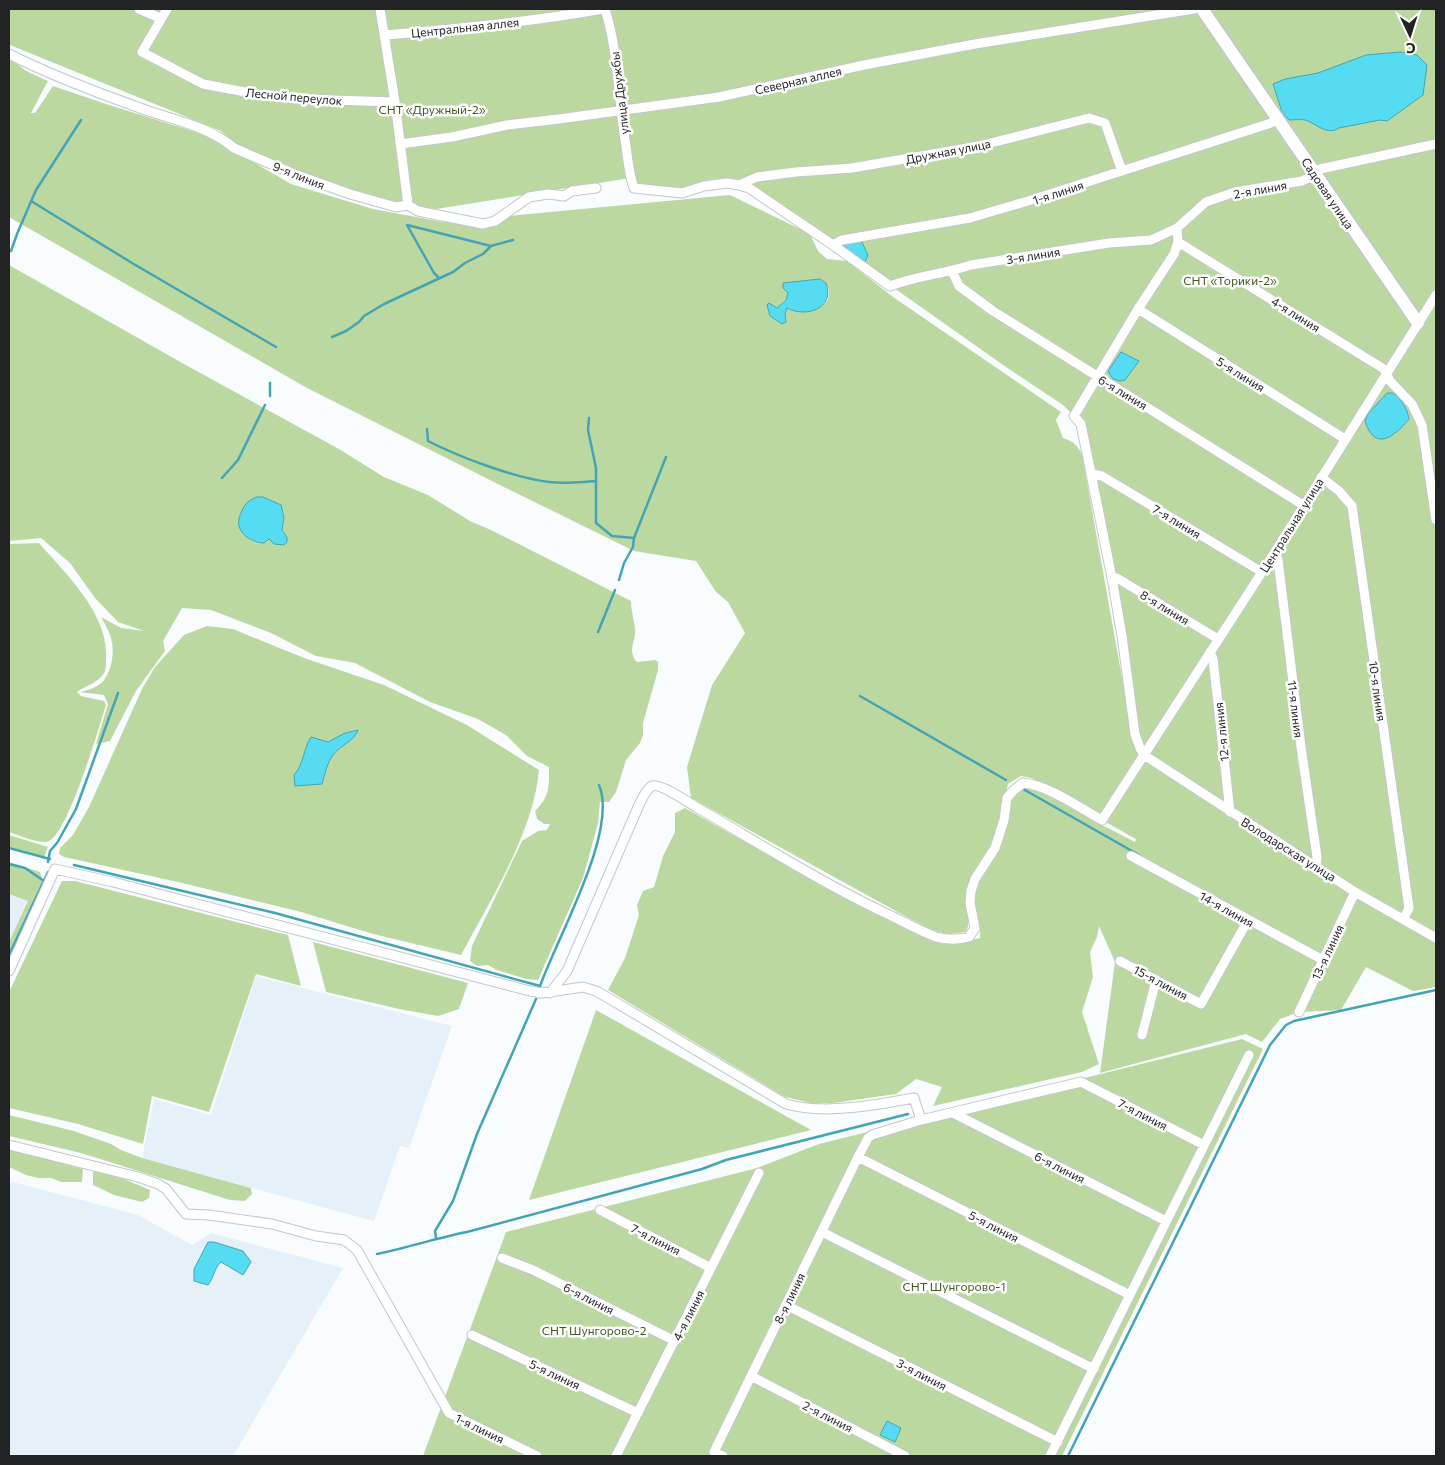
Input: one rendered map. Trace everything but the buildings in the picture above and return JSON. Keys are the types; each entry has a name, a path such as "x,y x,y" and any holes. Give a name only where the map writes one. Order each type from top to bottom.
{"street":[{"path":"139,9 160,18 167,9"},
{"path":"380,9 395,102 408,205"},
{"name":"Центральная аллея","path":"385,35 499,25 604,9"},
{"name":"улица Дружбы","path":"604,9 611,28 630,178 634,188 682,193 704,186 728,183 739,185"},
{"name":"Северная аллея","path":"400,144 452,137 507,125 719,97 864,65 975,44 1194,9"},
{"name":"Садовая улица","path":"1202,9 1418,323"},
{"name":"Лесной переулок","path":"160,18 142,52 203,84 256,94 300,99 395,102"},
{"name":"9-я линия","path":"9,54 60,77 151,112 184,121 225,140 234,148 314,182 396,207 408,205 418,211 482,224 496,221 529,197 548,194 564,196 572,192 596,188"},
{"name":"Дружная улица","path":"739,185 757,177 852,168 979,146 1089,118 1105,123 1122,171"},
{"name":"1-я линия","path":"833,245 842,240 970,218 1122,171 1279,119"},
{"name":"2-я линия","path":"1177,228 1206,202 1235,192 1302,182 1316,176 1320,170 1436,144"},
{"path":"739,185 749,188 833,245"},
{"path":"1144,755 1135,734 1122,636 1082,424 1074,416 1138,309 1174,254 1178,242 1177,228"},
{"name":"3-я линия","path":"833,245 890,286 906,280 952,271 971,265 1044,252 1109,243 1151,240 1177,228"},
{"name":"4-я линия","path":"1178,242 1384,369 1386,374"},
{"name":"6-я линия","path":"952,271 959,286 993,311 1223,453 1303,505"},
{"name":"Центральная улица","path":"550,992 567,971 639,805 651,787 662,788 852,897 936,937 950,940 969,937 975,928 970,904 971,891 975,879 995,848 1004,820 1007,798 1013,790 1023,783 1032,784 1102,820 1275,552 1436,295"},
{"name":"5-я линия","path":"1138,309 1345,439"},
{"path":"1386,374 1390,381 1412,404 1422,425 1436,520"},
{"name":"7-я линия","path":"1092,474 1102,476 1262,572"},
{"name":"10-я линия","path":"1321,477 1339,491 1352,506 1409,908 1404,918"},
{"name":"11-я линия","path":"1275,552 1278,560 1301,747 1318,857 1316,866"},
{"name":"8-я линия","path":"1112,578 1117,578 1218,639"},
{"name":"12-я линия","path":"1210,652 1213,659 1230,812"},
{"name":"Володарская улица","path":"1144,755 1355,892 1404,918 1436,938"},
{"name":"14-я линия","path":"1132,856 1323,960"},
{"path":"9,971 55,869 530,991 542,993 583,987 596,991 786,1104 799,1108 814,1110 884,1104 914,1098 921,1120 958,1112"},
{"name":"13-я линия","path":"1299,1012 1355,892"},
{"name":"15-я линия","path":"1120,961 1202,1004 1248,920"},
{"path":"1142,1035 1156,980"},
{"path":"1050,1456 1249,1055"},
{"name":"7-я линия","path":"958,1112 1081,1082 1204,1145"},
{"name":"6-я линия","path":"958,1112 1166,1222"},
{"name":"8-я линия","path":"718,1454 751,1376 868,1138 872,1135 921,1120"},
{"name":"1-я линия","path":"9,1145 138,1177 158,1184 166,1189 186,1214 218,1216 272,1224 316,1236 344,1240 357,1250 449,1413 537,1456"},
{"name":"5-я линия","path":"858,1158 1130,1295"},
{"name":"4-я линия","path":"616,1456 759,1173"},
{"name":"7-я линия","path":"600,1210 711,1268"},
{"path":"822,1232 1094,1369"},
{"name":"6-я линия","path":"502,1258 533,1270 674,1341"},
{"name":"3-я линия","path":"786,1305 1058,1442"},
{"name":"5-я линия","path":"472,1335 638,1413"},
{"name":"2-я линия","path":"751,1376 906,1456"}],"shaded area":[{"path":"9,894 28,901 9,942"},
{"path":"256,976 452,1026 409,1148 400,1146 374,1221 142,1158 154,1099 211,1115"},
{"path":"9,1181 138,1215 192,1245 211,1233 343,1268 233,1456 9,1456"}],"green space":[{"path":"9,9 1436,9 1436,987 1413,991 1366,967 1341,1010 1299,1012 1280,1019 1262,1042 1246,1034 1100,1073 1115,962 1099,926 1097,937 1090,952 1093,977 1082,1012 1099,1064 1082,1072 933,1106 942,1087 916,1079 896,1094 833,1103 811,1103 785,1097 608,990 625,958 639,915 637,905 643,891 654,887 663,856 675,832 675,813 685,808 847,899 933,940 961,942 980,938 980,931 972,903 973,892 977,880 997,849 1006,821 1009,798 1023,785 1032,786 1051,794 1095,818 1102,825 1135,842 1136,839 1102,820 1144,755 1135,734 1122,636 1082,424 1063,405 749,188 727,183 704,186 682,193 634,188 630,178 430,210 330,184 319,186 309,183 301,178 299,173 236,147 221,131 10,45 11,53 18,64 29,72 48,81 31,113 35,113 53,86 208,136 291,184 373,209 443,222 730,195 810,234 818,251 827,259 847,261 893,297 1061,412 1056,420 1063,438 1074,444 1082,454 1132,734 1139,756 1099,816 1032,778 1021,776 1008,784 1001,824 993,848 971,879 966,891 965,901 968,927 966,932 949,934 938,932 923,926 691,798 687,767 712,685 745,633 728,602 716,592 696,561 634,551 494,482 307,388 9,217","holes":["820,279 826,283 829,295 827,301 818,308 805,311 787,308 785,314 786,322 782,324 770,316 767,305 770,303 777,308 786,299 788,293 783,288 783,283"]},
{"path":"9,265 339,449 384,477 428,495 470,521 631,601 635,625 632,649 634,658 637,662 655,660 658,662 658,670 643,723 643,735 640,743 626,760 616,792 609,802 600,802 598,823 583,878 538,980 526,979 497,970 488,965 477,966 470,961 472,946 522,841 538,831 547,830 550,824 544,824 537,819 535,811 544,801 548,791 549,767 527,756 506,735 478,719 430,702 355,663 316,656 271,633 211,610 182,608 163,641 165,651 136,691 110,741 96,744 108,704 104,695 80,692 99,685 107,675 111,664 112,640 101,617 121,628 144,631 118,622 95,598 70,563 41,538 9,541","holes":["263,497 277,504 283,513 282,530 286,535 274,544 269,539 263,543 250,539 243,533 239,524 239,519 246,504"]},
{"path":"39,543 73,582 94,611 105,643 106,660 103,675 77,692 81,696 104,701 106,705 74,801 57,834 45,842 9,832 9,544"},
{"path":"207,626 233,629 304,658 384,685 467,725 539,770 529,817 520,841 497,889 461,955 373,934 301,912 64,857 59,854 60,848 73,835 89,807 142,689 155,667 184,635"},
{"path":"9,835 48,847 44,857 9,847"},
{"path":"9,862 40,872 43,882 9,959 9,942 28,901 9,894"},
{"path":"62,881 75,881 288,935 301,986 256,974 209,1112 152,1096 143,1144 78,1124 9,1108 9,992"},
{"path":"313,942 468,983 459,1009 438,1016 326,992"},
{"path":"596,1010 811,1130 529,1200"},
{"name":"СНТ Шунгорово-1","path":"1242,1039 1263,1049 1062,1456 423,1456 506,1232 757,1168 819,1144"},
{"path":"9,1115 74,1131 111,1144 142,1158 251,1188 252,1194 245,1201 230,1200 81,1153 9,1136"},
{"path":"9,1149 83,1169 82,1182 61,1182 51,1178 38,1178 26,1175 9,1167"},
{"path":"93,1171 122,1178 150,1190 149,1198 142,1202 114,1195 93,1185"}],"water":[{"path":"1400,52 1417,55 1427,65 1423,95 1387,121 1380,120 1330,131 1305,120 1289,120 1282,112 1273,84 1285,79 1318,73 1366,55"},
{"path":"861,240 868,255 865,262 842,247 841,244"},
{"path":"820,279 826,283 828,292 827,299 823,305 817,309 802,312 787,308 785,314 786,322 782,324 770,316 767,305 769,303 777,308 786,300 788,293 783,288 783,283"},
{"path":"1121,352 1139,361 1125,380 1120,381 1113,379 1108,371"},
{"path":"1387,393 1393,393 1399,398 1404,404 1409,419 1392,436 1380,439 1374,437 1369,431 1365,421 1368,414"},
{"path":"256,497 263,497 281,505 284,517 282,530 287,537 287,542 284,545 274,544 269,539 264,543 257,542 245,536 240,530 239,521 244,506"},
{"path":"358,730 350,741 333,755 322,784 295,786 294,775 300,766 311,737 328,742 345,733"},
{"path":"208,1242 243,1251 251,1262 243,1275 221,1262 208,1285 194,1281 194,1269"},
{"path":"887,1421 901,1428 895,1442 880,1435"}],"waterway":[{"path":"11,251 36,190 81,120"},
{"path":"31,201 132,263 276,347"},
{"path":"439,278 434,273 407,225 491,246"},
{"path":"332,337 346,331 364,316 384,304 453,272 465,263 483,254 491,246 513,240"},
{"path":"270,383 270,396"},
{"path":"222,478 238,460 265,405"},
{"path":"589,418 588,430 596,468 596,523 612,536 634,538"},
{"path":"427,429 428,441 455,454 520,476 549,482 596,481"},
{"path":"619,580 666,457"},
{"path":"598,632 615,590"},
{"path":"48,862 50,851 57,843 76,809 118,693"},
{"path":"860,696 1006,780"},
{"path":"539,989 593,858 600,830 603,805 599,785"},
{"path":"1023,789 1139,855"},
{"path":"9,848 50,859"},
{"path":"9,864 25,868 44,881"},
{"path":"74,865 275,913 540,986"},
{"path":"9,955 48,872"},
{"path":"1068,1456 1270,1045 1286,1025 1294,1021 1436,990"},
{"path":"436,1238 435,1231 453,1201 477,1134 536,999"},
{"path":"377,1254 702,1169 726,1160 908,1114"}],"park label":[{"name":"СНТ «Дружный-2»","path":"432,109"},
{"name":"СНТ «Торики-2»","path":"1230,280"},
{"name":"СНТ Шунгорово-2","path":"594,1330"}]}
